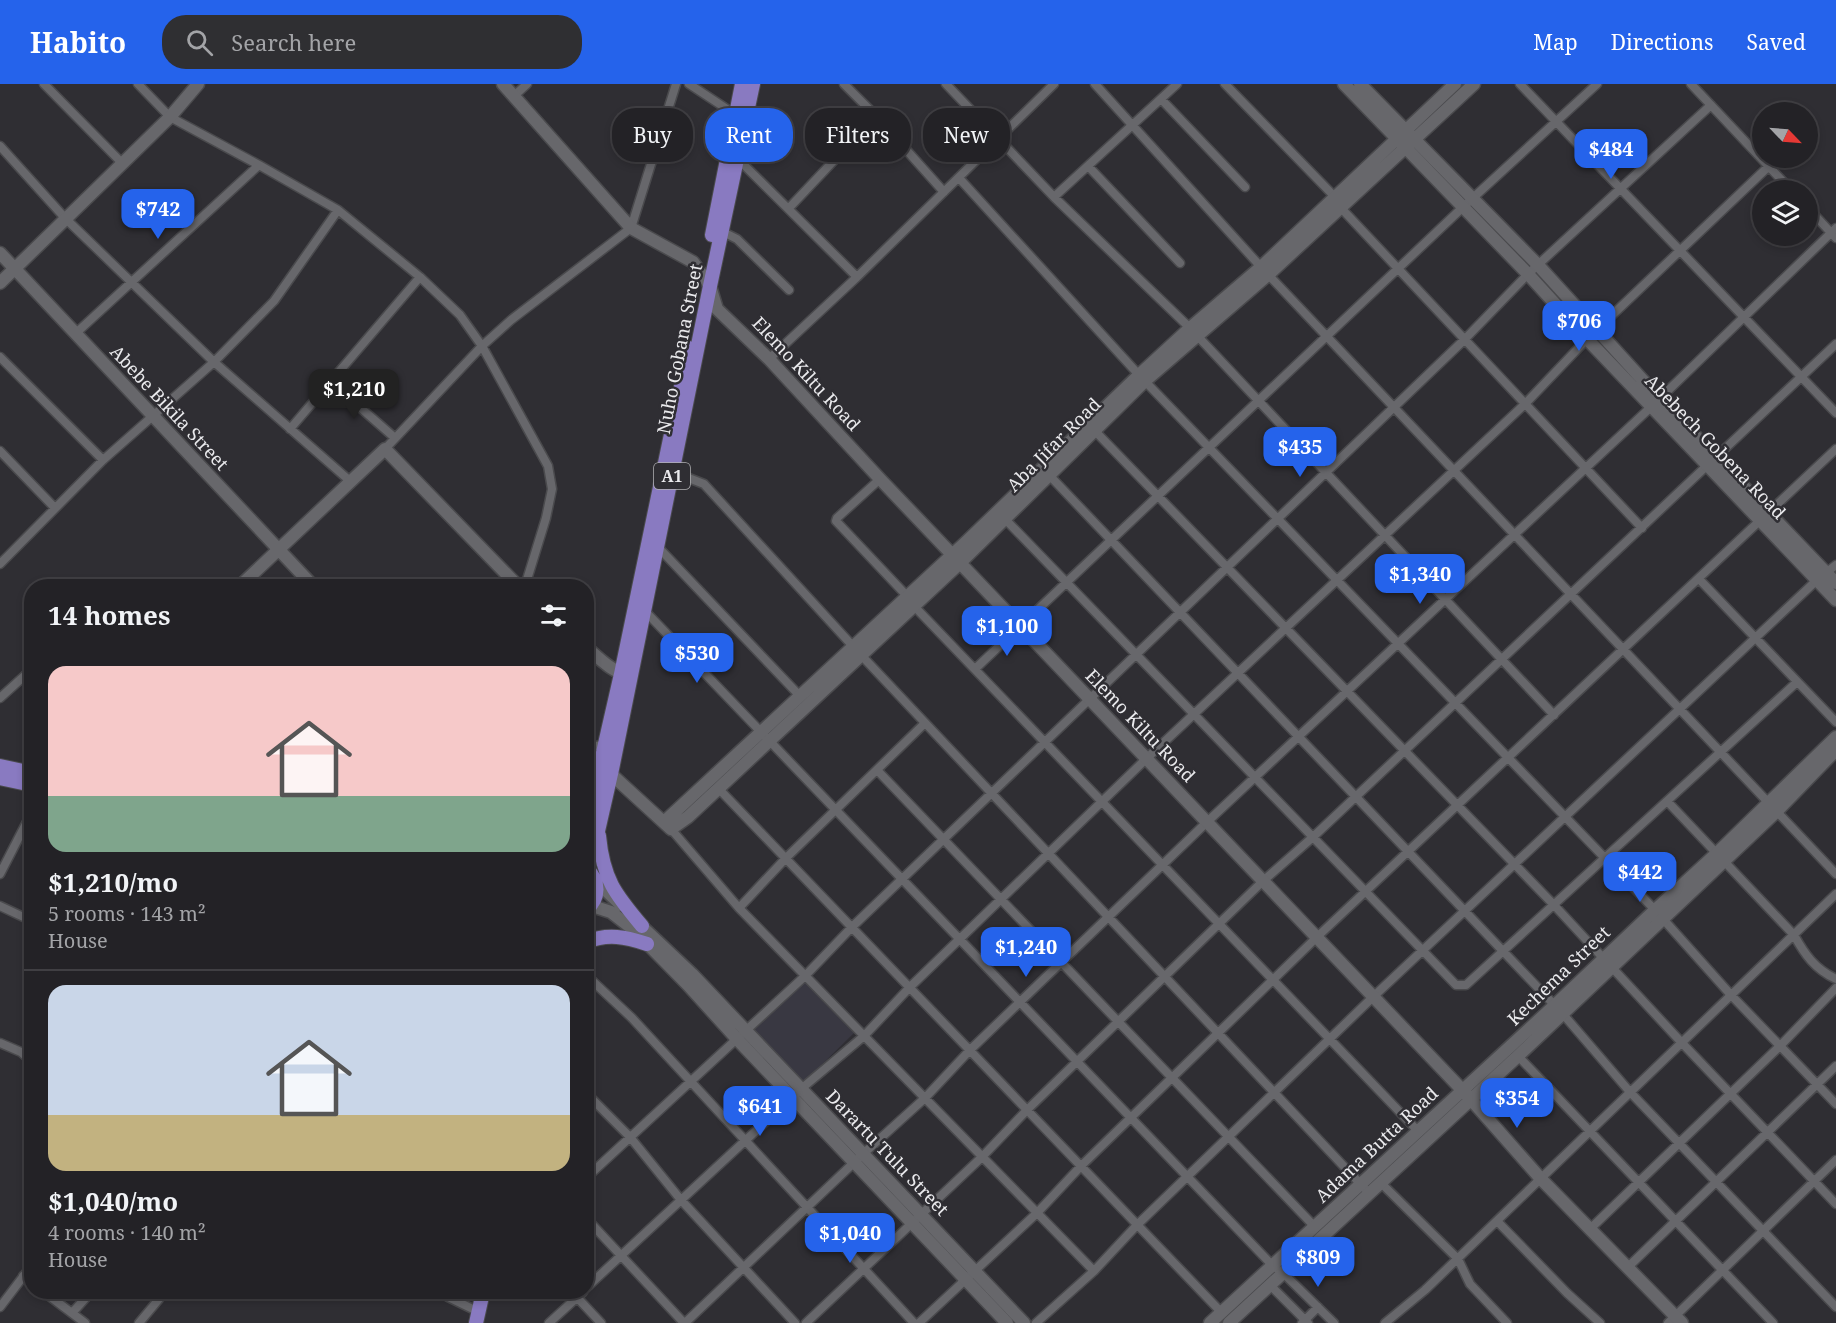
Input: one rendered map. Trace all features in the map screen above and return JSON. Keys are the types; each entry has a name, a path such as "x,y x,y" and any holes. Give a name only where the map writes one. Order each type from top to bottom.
{"main road":[{"name":"Nuho Gobana Street","path":"737,108 742,84"},
{"name":"Nuho Gobana Street","path":"746,108 753,84"},
{"name":"Nuho Gobana Street","path":"594,820 731,162"},
{"name":"Nuho Gobana Street","path":"707,281 723,232 732,162"},
{"name":"Nuho Gobana Street","path":"626,675 644,610 668,470"},
{"name":"Nuho Gobana Street","path":"594,823 611,774 611,744"},
{"path":"0,766 24,771"},
{"path":"0,778 24,782"},
{"path":"594,835 610,884 642,926"},
{"path":"594,878 597,894 594,899"},
{"path":"594,940 606,936 624,936 647,944"},
{"path":"482,1318 483,1299"},
{"path":"482,1318 489,1299"}],"street":[{"path":"44,84 123,164"},
{"path":"138,84 170,117 338,210 420,277 460,315 482,346 548,466 552,489 546,518 527,579"},
{"path":"0,283 170,117 198,84"},
{"path":"503,84 631,228 686,257 707,281"},
{"path":"514,96 527,84"},
{"path":"247,579 385,449 482,346 511,320 631,228 676,84"},
{"path":"688,84 725,108"},
{"path":"844,84 868,108"},
{"path":"946,84 969,108"},
{"path":"1010,127 1054,84"},
{"path":"1095,84 1265,271 1836,874"},
{"path":"1054,197 1177,84"},
{"path":"1225,84 1334,196"},
{"name":"Abebech Gobena Road","path":"1344,84 1400,134"},
{"name":"Abebech Gobena Road","path":"1360,84 1462,208 1592,335 1765,517 1836,583"},
{"name":"Aba Jifar Road","path":"1265,271 1334,196 1455,84"},
{"name":"Aba Jifar Road","path":"668,826 956,559 1142,378 1193,332 1341,208 1474,84"},
{"path":"1520,84 1836,413"},
{"path":"975,669 1472,198 1597,84"},
{"path":"1691,84 1752,148"},
{"path":"1161,99 1245,187"},
{"path":"594,1171 805,976 990,792 1394,407 1528,274 1711,105"},
{"name":"Abebech Gobena Road","path":"1409,144 1472,198 1538,265 1592,335"},
{"path":"0,146 65,218 214,362 350,481"},
{"path":"1010,151 1193,332 1554,715"},
{"path":"911,155 944,192"},
{"path":"741,162 857,277"},
{"path":"789,208 832,162"},
{"path":"769,359 974,162"},
{"path":"75,334 259,165"},
{"path":"1088,166 1180,263"},
{"path":"594,1281 796,1093 864,1036 910,987 1102,801 1525,404 1592,335 1767,168"},
{"path":"1771,168 1782,180"},
{"path":"959,177 1142,378 1605,858 1731,995 1836,1104"},
{"path":"1341,208 1642,528"},
{"path":"1,562 103,460 214,362 274,301 338,210"},
{"path":"594,1227 684,1323 858,1158 925,1098 970,1050 1255,776 1656,403 1834,233 1818,218"},
{"path":"723,232 737,238 789,290"},
{"name":"Abebe Bikila Street","path":"0,253 306,579"},
{"path":"290,429 420,277"},
{"name":"Elemo Kiltu Road","path":"707,281 717,309 769,359 880,479 1466,1094 1541,1179 1675,1320"},
{"path":"806,1323 917,1220 1263,881 1356,797 1836,344"},
{"path":"0,357 103,460"},
{"name":"Aba Jifar Road","path":"956,559 1005,519 1050,476 1095,431 1142,378"},
{"path":"331,382 395,438"},
{"path":"1095,431 1515,864 1836,1204"},
{"path":"385,449 511,579"},
{"path":"594,982 632,1018 916,1323 1037,1213 1081,1166 1273,980 1836,449"},
{"path":"0,451 55,507"},
{"path":"668,470 704,483 925,723 1365,1189"},
{"path":"1050,476 1503,951 1630,1092 1836,1307"},
{"path":"880,479 836,521 1418,1131"},
{"path":"1005,519 1456,985 1466,985 1797,682"},
{"path":"656,546 799,695"},
{"path":"1036,1323 1094,1271 1137,1225 1373,997 1827,573"},
{"name":"Abebech Gobena Road","path":"1827,573 1836,600"},
{"path":"1699,579 1836,722"},
{"path":"644,610 1187,1176 1334,1323"},
{"name":"Aba Jifar Road","path":"668,826 688,817 718,788 799,695 857,650"},
{"path":"594,654 608,666 626,675"},
{"path":"0,698 24,676"},
{"path":"739,908 786,858 925,723"},
{"name":"Kechema Street","path":"1772,807 1836,737"},
{"path":"594,747 611,744"},
{"name":"Kechema Street","path":"1466,1094 1772,807 1836,750"},
{"path":"877,770 1315,1227"},
{"path":"611,774 668,826 739,908 1094,1271"},
{"path":"718,788 1225,1318"},
{"path":"1667,801 1794,934 1803,952 1813,964 1823,973 1836,979"},
{"path":"0,874 24,828"},
{"name":"Darartu Tulu Street","path":"596,881 692,974 741,1034 970,1276 1007,1323"},
{"path":"1385,1323 1458,1259 1836,894"},
{"path":"0,906 24,917"},
{"name":"Darartu Tulu Street","path":"594,909 611,912 626,922 688,985 741,1034"},
{"path":"1589,1230 1780,1046 1836,988"},
{"name":"Kechema Street","path":"1466,1094 1518,1056 1558,1010"},
{"path":"0,1043 24,1055"},
{"path":"1518,1056 1773,1323"},
{"path":"1627,1268 1836,1066"},
{"name":"Adama Butta Road","path":"1225,1318 1365,1189 1418,1131 1466,1094"},
{"name":"Adama Butta Road","path":"1210,1323 1225,1318 1270,1285 1278,1269 1315,1227 1365,1189 1380,1182 1466,1094"},
{"path":"594,1101 630,1137 681,1200 795,1323"},
{"path":"1675,1320 1722,1270 1836,1160"},
{"path":"1380,1182 1458,1259 1470,1284 1507,1323"},
{"path":"1497,1221 1567,1293 1600,1323"},
{"path":"0,1307 23,1276"},
{"name":"Darartu Tulu Street","path":"970,1276 1024,1323"},
{"path":"1270,1285 1305,1322 1318,1307"},
{"path":"53,1299 85,1323"},
{"path":"72,1313 85,1299"},
{"path":"140,1323 159,1299"},
{"path":"451,1299 482,1318"},
{"path":"549,1323 571,1299"},
{"path":"582,1299 601,1323"}],"shaded area":[{"path":"802,977 855,1032 801,1085 750,1030"}]}
